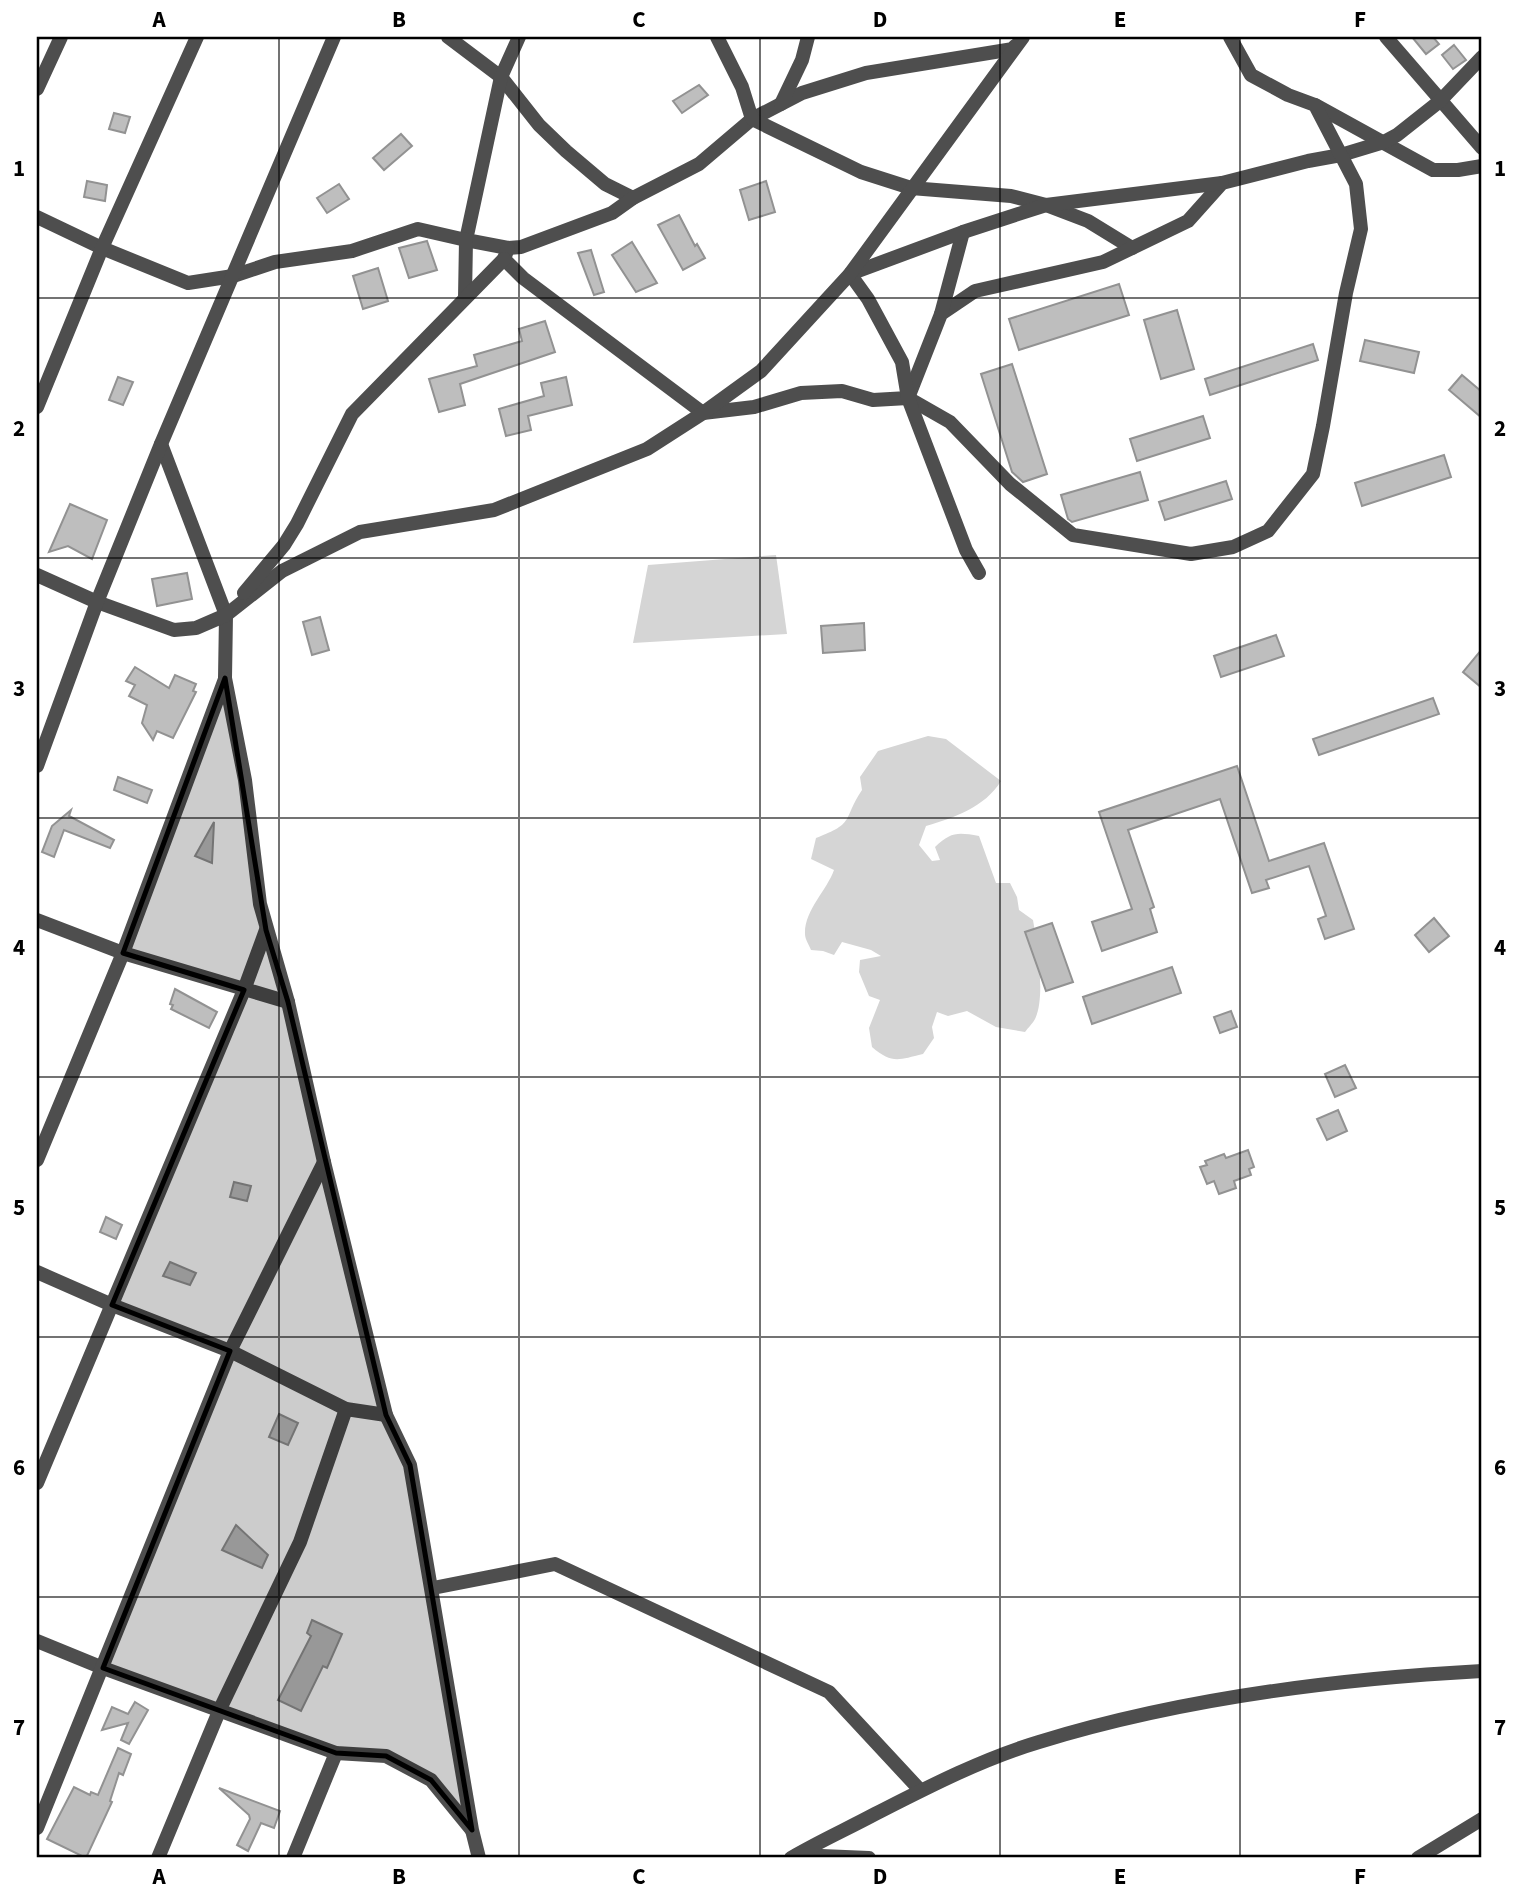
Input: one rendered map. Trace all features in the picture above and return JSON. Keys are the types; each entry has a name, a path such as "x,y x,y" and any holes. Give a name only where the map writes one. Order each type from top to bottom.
{"street":[{"path":"37,89 61,37"},
{"path":"37,407 102,248 197,37"},
{"path":"37,766 97,602 161,444 334,37"},
{"path":"448,37 501,78 540,125 566,151 606,184 633,198"},
{"path":"466,298 466,240 501,78 519,37"},
{"path":"717,37 742,87 752,119 861,172 911,188 1011,196 1046,205 1088,220 1132,248"},
{"path":"781,104 802,60 807,37"},
{"path":"226,615 284,545 352,414 506,254 612,213 633,198 699,164 752,119 802,93 866,73 1013,49 1022,37"},
{"path":"37,575 97,602 174,630 196,628 226,615 282,571 360,531 494,510 647,449 761,371 850,274 1022,37"},
{"path":"1230,37 1251,75 1288,96 1315,105 1433,170 1482,166"},
{"path":"1386,37 1482,148"},
{"path":"850,274 1046,205 1222,183 1384,142 1440,101 1482,57"},
{"path":"37,217 188,284 233,276 275,262 352,251 418,229 466,240 506,254 523,278 703,413 754,407 801,393 842,391 873,400 908,398 950,422 1010,484 1073,536 1191,554 1233,547 1268,531 1313,474 1324,426 1346,293 1361,229 1356,184 1315,105"},
{"path":"941,314 975,291 1103,262 1188,220 1222,183"},
{"path":"908,398 941,314 963,232"},
{"path":"850,274 868,299 902,362 908,398 966,550 979,573"},
{"path":"161,444 226,615 225,678 245,780 260,904 288,1002 386,1415 410,1465 472,1830 480,1858"},
{"path":"37,1160 123,953 225,678"},
{"path":"37,920 123,953 288,1002"},
{"path":"37,1483 244,990 266,930"},
{"path":"37,1828 230,1350 324,1161"},
{"path":"37,1272 112,1305 230,1350 346,1409 386,1415"},
{"path":"158,1858 220,1709 299,1542 346,1409"},
{"path":"433,1588 555,1564 829,1692 920,1790"},
{"path":"37,1641 336,1754 386,1756 431,1780 472,1830"},
{"path":"793,1857 920,1790 1037,1742 1151,1711 1404,1676 1482,1671"},
{"path":"293,1858 336,1754"},
{"path":"1418,1858 1482,1819"},
{"path":"793,1857 869,1858"}],"highlighted area":[{"path":"225,678 266,930 288,1002 386,1415 410,1465 472,1830 431,1780 386,1756 336,1753 103,1668 230,1351 112,1305 244,990 123,953"}],"shaded area":[{"path":"776,555 787,634 633,643 648,565"},
{"path":"928,736 946,739 1001,781 978,805 926,826 919,845 932,861 940,860 935,847 946,838 960,834 979,836 996,883 1010,883 1017,897 1019,910 1033,920 1040,970 1040,997 1035,1019 1025,1032 996,1027 967,1011 948,1016 937,1012 932,1027 934,1038 923,1054 896,1059 885,1056 872,1047 869,1028 880,1000 869,996 859,972 860,960 881,956 871,950 842,942 834,955 811,950 806,940 808,917 834,870 811,859 816,838 829,833 846,820 862,790 860,777 878,751"}],"building":[{"path":"1412,37 1433,37 1439,44 1426,54"},
{"path":"1454,45 1466,60 1453,69 1442,55"},
{"path":"699,85 708,95 682,113 673,101"},
{"path":"114,113 130,117 125,133 109,129"},
{"path":"401,134 412,146 384,170 373,158"},
{"path":"87,181 107,185 105,201 84,197"},
{"path":"766,181 775,212 749,220 740,190"},
{"path":"339,184 349,199 327,213 317,198"},
{"path":"679,215 695,246 697,244 705,258 683,270 658,225"},
{"path":"427,241 437,270 409,278 399,248"},
{"path":"632,242 657,283 636,292 612,255"},
{"path":"591,250 604,292 594,295 578,253"},
{"path":"378,268 388,301 363,309 353,276"},
{"path":"1119,284 1129,315 1019,350 1009,319"},
{"path":"1177,310 1194,369 1161,379 1144,320"},
{"path":"545,321 555,352 460,384 465,405 439,412 429,379 477,366 474,355 522,341 519,329"},
{"path":"1365,340 1419,352 1414,373 1360,361"},
{"path":"1313,344 1318,360 1210,395 1205,379"},
{"path":"1012,364 1047,474 1023,482 1012,472 981,374"},
{"path":"1462,375 1482,392 1482,418 1449,390"},
{"path":"118,377 133,382 123,405 109,400"},
{"path":"566,377 572,405 528,416 531,430 506,436 499,409 544,396 541,383"},
{"path":"1203,416 1210,438 1137,461 1130,439"},
{"path":"1444,455 1451,477 1362,506 1355,483"},
{"path":"1140,472 1148,500 1072,522 1068,519 1061,495"},
{"path":"1226,481 1232,499 1165,520 1159,502"},
{"path":"70,504 107,520 92,559 68,546 49,552"},
{"path":"187,573 192,599 157,606 152,579"},
{"path":"320,617 329,650 312,655 303,622"},
{"path":"864,623 865,650 823,653 821,626"},
{"path":"1276,635 1284,656 1221,677 1214,656"},
{"path":"1482,649 1482,688 1463,672"},
{"path":"135,667 169,688 175,675 196,684 193,691 196,692 173,738 157,731 153,740 142,723 147,705 129,696 135,685 126,681"},
{"path":"1433,698 1439,714 1319,755 1313,739"},
{"path":"1237,766 1269,861 1324,843 1354,929 1325,939 1318,919 1326,916 1309,866 1266,880 1269,888 1252,893 1220,799 1128,830 1154,907 1150,909 1157,932 1102,951 1092,922 1132,909 1099,812"},
{"path":"118,777 152,790 147,803 114,790"},
{"path":"71,810 69,816 114,840 110,848 64,830 54,857 42,852 52,826"},
{"path":"214,822 212,863 195,856"},
{"path":"1434,918 1449,936 1429,952 1415,935"},
{"path":"1052,923 1073,982 1046,991 1025,932"},
{"path":"1172,967 1181,993 1092,1024 1083,997"},
{"path":"175,989 217,1012 209,1028 171,1009"},
{"path":"1231,1011 1237,1027 1220,1033 1214,1017"},
{"path":"1345,1065 1356,1088 1335,1097 1325,1074"},
{"path":"1338,1110 1347,1131 1327,1140 1317,1119"},
{"path":"1248,1150 1254,1167 1249,1169 1251,1175 1234,1181 1236,1188 1219,1194 1214,1181 1207,1184 1200,1167 1207,1165 1205,1161 1224,1154 1226,1158"},
{"path":"234,1182 251,1186 247,1201 230,1197"},
{"path":"106,1217 122,1225 116,1239 100,1232"},
{"path":"170,1262 196,1273 190,1285 163,1276"},
{"path":"279,1414 298,1423 288,1445 269,1437"},
{"path":"236,1525 268,1555 262,1568 222,1550"},
{"path":"312,1620 342,1634 327,1668 323,1666 301,1711 278,1700 311,1636 307,1633"},
{"path":"135,1702 148,1710 129,1744 121,1740 128,1723 102,1730 112,1707 128,1714"},
{"path":"118,1748 131,1754 123,1775 119,1773 110,1801 112,1802 86,1858 47,1839 74,1787 90,1795 91,1792 98,1795"},
{"path":"219,1788 280,1811 274,1828 261,1823 248,1851 237,1845 250,1819 249,1815"}]}
